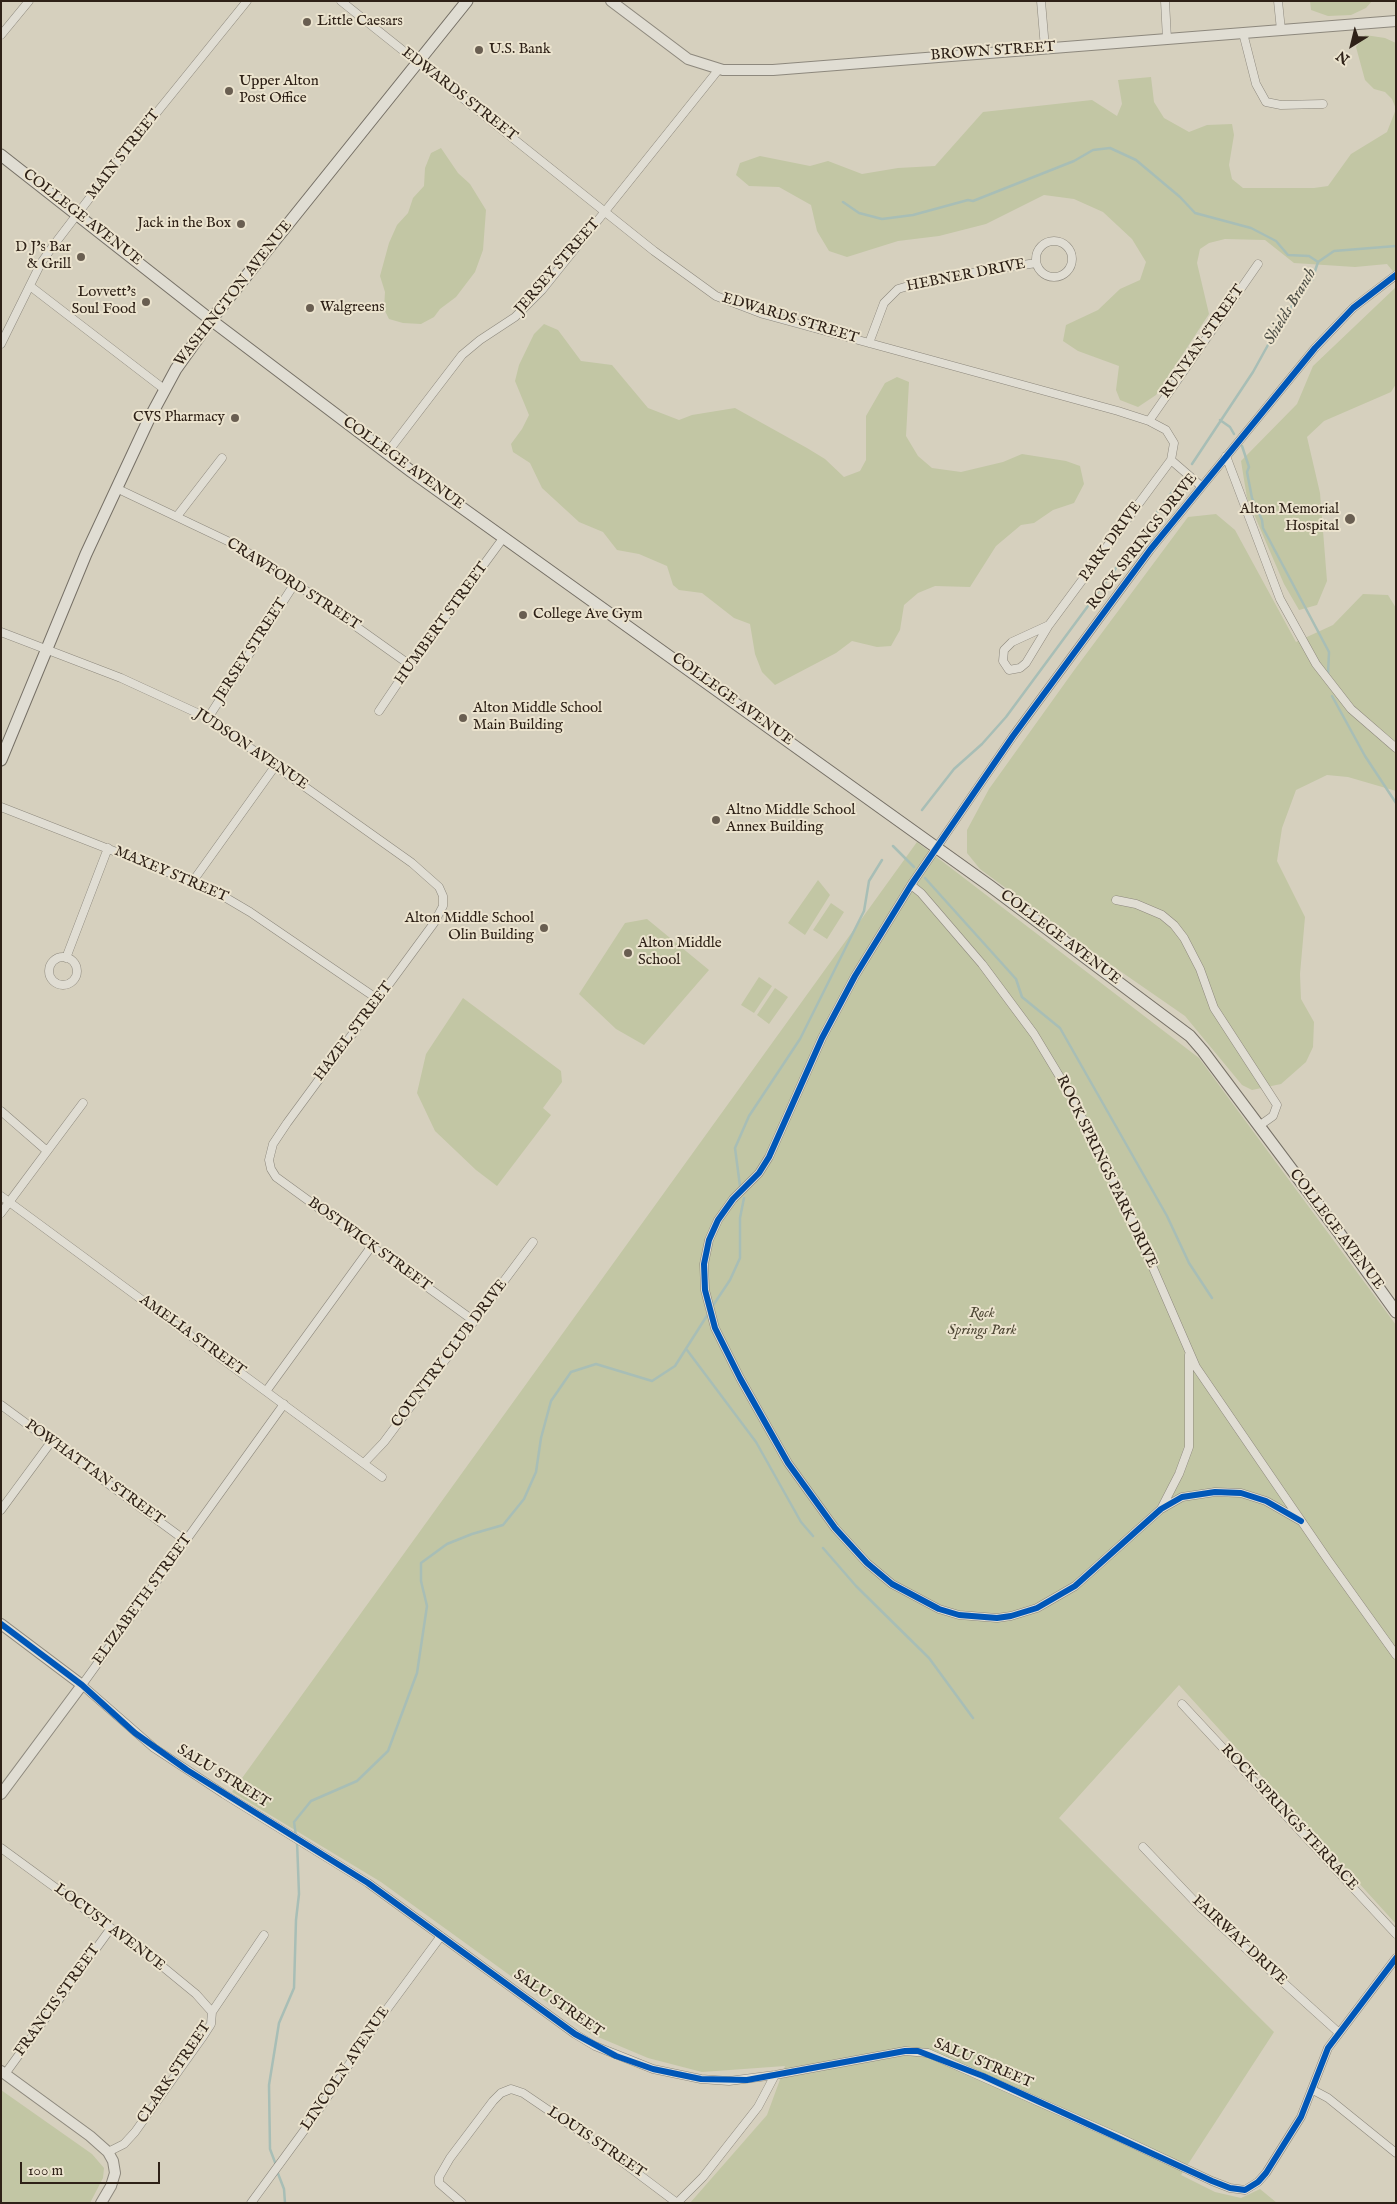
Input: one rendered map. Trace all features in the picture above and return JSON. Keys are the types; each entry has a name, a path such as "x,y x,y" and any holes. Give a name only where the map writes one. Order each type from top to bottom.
{"main road":[{"name":"WASHINGTON AVENUE","path":"1,760 46,649 116,488 164,390 211,320 467,1"},
{"name":"COLLEGE AVENUE","path":"1,155 211,320 387,453 937,848 1190,1036 1396,1312"}],"street":[{"path":"1,35 29,1"},
{"name":"MAIN STREET","path":"1,344 44,258 247,1"},
{"name":"EDWARDS STREET","path":"341,1 695,283 724,301 1148,420 1162,427 1172,437 1175,448 1171,460"},
{"name":"BROWN STREET","path":"611,1 688,59 719,69 773,70 1396,21"},
{"path":"1041,1 1045,48"},
{"path":"1164,1 1167,39"},
{"path":"1278,1 1281,30"},
{"path":"1243,33 1256,84 1266,102 1281,105 1323,104"},
{"name":"JERSEY STREET","path":"387,453 462,355 527,307 719,69"},
{"name":"HEBNER DRIVE","path":"1048,242 1065,244 1071,254 1072,260 1067,271 1056,276 1045,274 1036,263 1039,248 1048,242"},
{"name":"HEBNER DRIVE","path":"869,343 884,303 898,289 932,279 1036,263"},
{"name":"RUNYAN STREET","path":"1148,420 1258,264"},
{"name":"ROCK SPRINGS DRIVE","path":"937,848 1013,736 1080,644 1201,486 1335,326 1369,294 1396,275"},
{"path":"30,286 164,390"},
{"path":"1226,456 1280,599 1316,664 1351,710 1396,748"},
{"path":"178,515 222,458"},
{"path":"1171,460 1201,486"},
{"name":"PARK DRIVE","path":"1049,624 1012,642 1004,650 1003,661 1009,670 1020,668 1026,663 1049,624 1171,460"},
{"name":"CRAWFORD STREET","path":"116,488 178,515 236,545 295,583 410,665"},
{"name":"HUMBERT STREET","path":"379,711 410,665 504,538"},
{"name":"JERSEY STREET","path":"208,718 295,583"},
{"name":"JUDSON AVENUE","path":"1,632 121,678 208,718 412,863 437,885 443,901"},
{"path":"194,881 276,765"},
{"name":"MAXEY STREET","path":"1,807 194,881 250,912 379,1000"},
{"path":"66,958 108,848"},
{"name":"ROCK SPRINGS PARK DRIVE","path":"937,848 911,885 842,997 769,1157 759,1173 733,1199 713,1229 705,1251 704,1277 715,1328 764,1424 788,1462 835,1528 867,1563 892,1584 939,1609 968,1616 997,1618 1037,1608 1075,1586 1161,1509 1182,1498 1215,1492 1232,1492 1266,1500 1301,1521"},
{"name":"ROCK SPRINGS PARK DRIVE","path":"911,885 921,893 982,964 1034,1034 1058,1072 1124,1202 1189,1354 1301,1521 1396,1655"},
{"path":"1116,900 1142,906 1162,915 1174,925 1184,938 1200,969 1214,1008 1277,1105 1273,1116 1259,1126"},
{"name":"HAZEL STREET","path":"270,1165 269,1155 273,1144 434,923 442,911 443,901"},
{"path":"1,1213 83,1103"},
{"path":"1,1111 47,1150"},
{"name":"BOSTWICK STREET","path":"270,1165 276,1177 474,1321"},
{"name":"AMELIA STREET","path":"1,1196 267,1390 382,1477"},
{"name":"COUNTRY CLUB DRIVE","path":"364,1463 384,1442 533,1242"},
{"path":"267,1390 371,1247"},
{"name":"ROCK SPRINGS PARK DRIVE","path":"1161,1509 1179,1474 1188,1447 1190,1432 1189,1354"},
{"name":"ELIZABETH STREET","path":"1,1794 82,1685 284,1404"},
{"name":"POWHATTAN STREET","path":"1,1405 186,1541"},
{"path":"1,1510 51,1442"},
{"name":"SALU STREET","path":"1,1624 82,1685 135,1732 170,1759 345,1867 575,2034 618,2057 653,2069 729,2081 775,2075 905,2051 928,2053 1212,2181 1238,2190 1252,2187 1266,2173 1301,2116 1313,2090"},
{"name":"ROCK SPRINGS TERRACE","path":"1182,1704 1396,1934"},
{"name":"FAIRWAY DRIVE","path":"1143,1847 1202,1908 1338,2032"},
{"name":"LOCUST AVENUE","path":"1,1848 111,1928 196,1994 212,2012"},
{"name":"FRANCIS STREET","path":"3,2073 111,1928"},
{"name":"CLARK STREET","path":"108,2152 124,2144 135,2132 202,2038 211,2024 212,2012 264,1935"},
{"name":"LINCOLN AVENUE","path":"251,2203 314,2117 381,2016 441,1936"},
{"path":"1396,1958 1338,2032 1321,2062 1313,2090 1328,2098 1396,2152"},
{"path":"3,2073 90,2136 108,2152 113,2161 115,2173 111,2186 101,2203"},
{"path":"677,2203 703,2177 758,2107 775,2075"},
{"name":"LOUIS STREET","path":"462,2203 439,2183 441,2172 472,2126 497,2097 511,2089 523,2094 601,2146 677,2203"}],"green space":[{"path":"1310,1 1372,1 1366,8 1351,15 1328,16 1311,10"},
{"path":"1365,35 1385,38 1396,43 1396,109 1392,99 1385,92 1374,89 1365,80 1356,47"},
{"path":"1151,77 1154,102 1164,118 1189,132 1207,125 1232,124 1234,135 1229,165 1232,179 1243,188 1314,188 1328,186 1351,154 1387,132 1396,109 1396,275 1387,264 1355,267 1294,263 1265,240 1225,239 1209,243 1200,249 1197,263 1209,314 1156,395 1138,407 1120,400 1116,390 1119,366 1078,351 1063,341 1066,325 1098,310 1120,289 1140,280 1146,262 1132,239 1103,212 1074,199 1044,195 986,224 939,236 898,241 847,257 829,251 817,231 811,205 779,187 749,186 736,175 740,163 760,156 810,166 828,161 862,174 898,168 935,166 983,112 1092,100 1117,116 1122,104 1118,80"},
{"path":"441,148 458,173 470,184 486,210 483,250 475,272 456,297 440,309 434,317 421,324 403,323 389,319 384,309 385,292 380,276 389,243 397,225 408,213 413,198 424,186 425,168 431,153"},
{"path":"1396,287 1396,384 1391,392 1324,421 1307,437 1320,493 1327,581 1317,605 1299,610 1284,584 1247,498 1241,461 1297,404 1313,366"},
{"path":"544,324 558,330 581,361 612,365 648,408 679,420 692,415 735,408 825,459 844,477 860,471 866,460 866,416 885,383 897,377 909,382 906,436 918,456 932,468 961,472 1003,462 1022,454 1066,461 1080,466 1084,484 1074,503 1053,510 1034,523 1021,525 996,546 970,587 935,586 918,593 904,605 900,630 891,646 877,647 852,641 836,653 775,685 762,672 755,654 750,624 734,618 702,593 679,590 673,585 667,566 639,554 617,550 603,532 579,522 542,488 530,463 513,452 511,444 529,415 515,381 519,365 534,334"},
{"path":"1216,514 1235,530 1296,642 1333,625 1363,594 1388,595 1396,608 1396,791 1348,777 1327,775 1296,790 1282,828 1277,861 1305,917 1300,974 1301,999 1314,1022 1313,1047 1306,1062 1281,1084 1252,1090 1242,1085 1185,1016 1094,953 980,869 967,853 967,830 989,789 1075,669 1188,517"},
{"name":"Rock Springs Park","path":"917,842 1199,1058 1396,1325 1396,1924 1179,1685 1059,1818 1274,2032 1181,2175 1215,2192 1241,2198 1260,2189 1277,2203 690,2203 767,2115 785,2066 702,2072 648,2058 591,2034 381,1882 232,1792"},
{"path":"818,880 830,895 805,935 788,923"},
{"path":"831,903 844,912 827,939 813,930"},
{"path":"647,919 709,970 644,1045 616,1029 579,994 625,923"},
{"path":"759,977 772,986 754,1013 741,1005"},
{"path":"775,988 788,997 769,1024 757,1015"},
{"path":"463,998 561,1071 562,1082 543,1108 551,1115 497,1186 476,1170 435,1131 417,1093 426,1054"},
{"path":"1,2090 92,2154 104,2168 103,2178 90,2203 1,2203"}],"waterway":[{"path":"843,202 859,213 882,219 913,215 968,200 973,201 1074,161 1093,150 1110,148 1136,160 1180,197 1195,213 1251,228 1276,241 1288,255 1309,256 1318,262"},
{"name":"Shields Branch","path":"1192,464 1253,372 1284,316 1312,280 1318,262 1334,251 1396,246"},
{"path":"1220,420 1230,427 1234,434"},
{"path":"1242,446 1249,467 1247,472 1252,498 1262,520 1263,528 1329,652 1328,675"},
{"path":"922,810 954,769 982,744 1006,717 1178,484"},
{"path":"1332,696 1365,756 1396,803"},
{"path":"893,846 914,867"},
{"path":"740,1186 735,1148 749,1116 800,1039 864,911 869,881 882,860"},
{"path":"925,878 1016,979 1022,997 1060,1028 1167,1216 1189,1263 1212,1298"},
{"path":"712,1307 730,1280 740,1258 740,1218 744,1198"},
{"path":"296,1836 294,1822 311,1801 357,1781 388,1751 417,1673 427,1606 421,1581 421,1563 447,1544 503,1525 524,1499 536,1472 541,1438 551,1401 571,1372 596,1364 652,1381 675,1366 708,1314"},
{"path":"687,1350 756,1442 801,1522 813,1536"},
{"path":"823,1548 856,1586 929,1658 973,1718"},
{"path":"276,2165 270,2149 269,2085 279,2023 294,1988 296,1920 299,1894 297,1841"},
{"path":"277,2171 284,2189 285,2203"}],"cycle path":[{"path":"1301,1521 1266,1501 1241,1493 1215,1492 1182,1497 1161,1509 1075,1586 1037,1608 997,1618 959,1615 939,1609 892,1584 867,1563 835,1528 788,1463 740,1378 715,1328 705,1290 704,1264 709,1240 718,1220 733,1199 759,1173 769,1157 822,1038 855,976 911,885 1013,736 1150,550 1315,348 1353,308 1396,275"},
{"path":"1,1624 82,1685 135,1733 187,1770 368,1883 575,2034 616,2056 653,2069 701,2079 747,2080 905,2051 918,2051 983,2076 1212,2181 1230,2188 1245,2190 1258,2182 1266,2173 1301,2117 1328,2048 1396,1958"}],"place":[{"name":"Little Caesars","path":"307,22"},
{"name":"U.S. Bank","path":"479,50"},
{"name":"Upper Alton Post Office","path":"229,91"},
{"name":"Jack in the Box","path":"241,224"},
{"name":"D J's Bar & Grill","path":"81,257"},
{"name":"Lovvett's Soul Food","path":"146,302"},
{"name":"Walgreens","path":"310,308"},
{"name":"CVS Pharmacy","path":"235,418"},
{"name":"Alton Memorial Hospital","path":"1350,519"},
{"name":"College Ave Gym","path":"523,615"},
{"name":"Alton Middle School Main Building","path":"463,718"},
{"name":"Altno Middle School Annex Building","path":"716,820"},
{"name":"Alton Middle School Olin Building","path":"544,928"},
{"name":"Alton Middle School","path":"628,953"}]}
